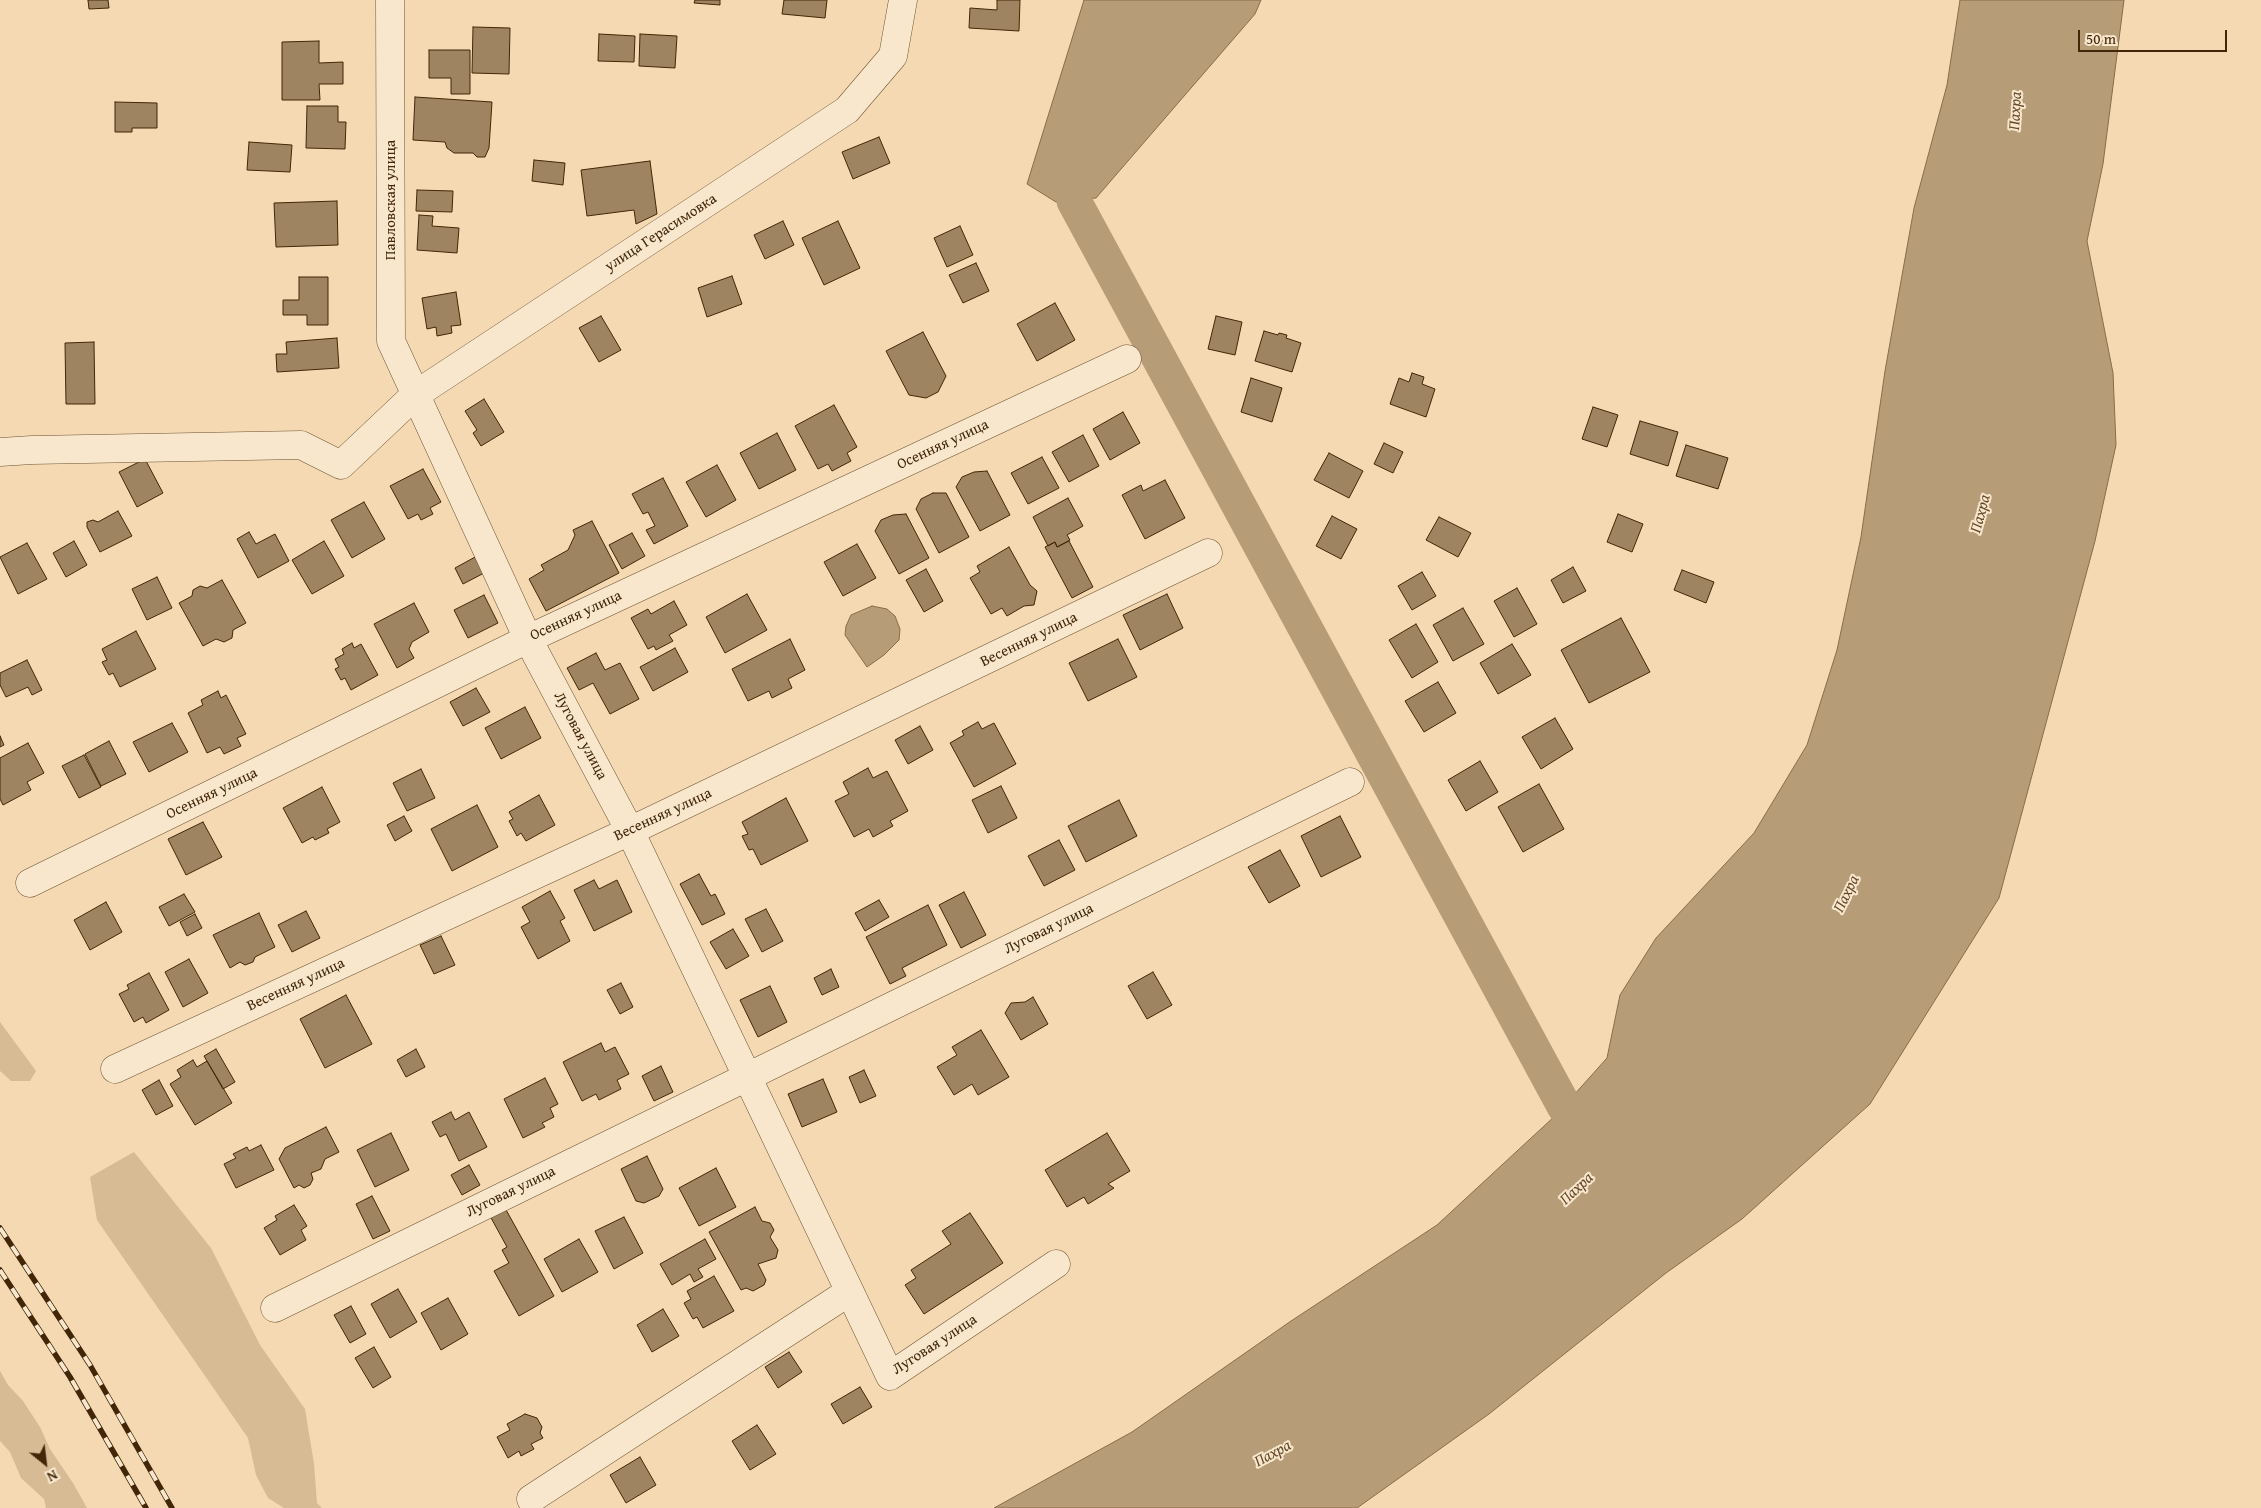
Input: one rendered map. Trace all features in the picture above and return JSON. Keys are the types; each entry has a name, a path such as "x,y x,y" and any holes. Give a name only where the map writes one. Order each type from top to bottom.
{"street":[{"name":"Павловская улица","path":"390,0 391,341 415,396"},
{"name":"улица Герасимовка","path":"0,452 301,446 341,465 415,396 848,110 894,56 903,0"},
{"name":"Осенняя улица","path":"30,883 528,639 1127,358"},
{"name":"Луговая улица","path":"415,396 528,639 630,831 890,1376 1056,1264"},
{"name":"Весенняя улица","path":"115,1069 630,831 1208,554"},
{"name":"Луговая улица","path":"275,1308 1350,782"},
{"path":"531,1499 849,1292"}],"shaded area":[{"path":"0,1022 36,1071 30,1081 11,1081 0,1071"},
{"path":"134,1152 211,1248 260,1345 305,1409 314,1464 317,1503 322,1508 284,1508 268,1498 256,1475 248,1438 97,1220 90,1177"},
{"path":"0,1371 8,1385 23,1401 40,1427 50,1449 87,1508 46,1508 44,1499 21,1478 10,1452 0,1441"}],"water":[{"path":"1084,0 1261,0 1255,14 1096,198 1056,202 1027,184"},
{"name":"Пахра","path":"1960,0 2124,0 2103,164 2087,241 2113,373 2116,445 2095,541 1999,898 1870,1104 1742,1219 1666,1273 1489,1414 1357,1508 994,1508 1132,1432 1291,1321 1437,1225 1556,1115 1607,1058 1620,995 1656,938 1754,833 1807,745 1837,650 1861,537 1885,371 1914,208 1947,85"},
{"path":"872,606 887,609 895,616 900,629 899,640 884,655 867,667 845,635 846,626 851,615"}],"building":[{"path":"88,0 108,0 109,8 89,9"},
{"path":"695,0 720,0 720,5 694,3"},
{"path":"784,0 827,0 825,18 782,14"},
{"path":"997,0 1020,0 1019,31 969,28 970,8 997,10"},
{"path":"473,27 510,28 509,74 472,73"},
{"path":"599,34 635,36 634,62 598,61"},
{"path":"640,34 677,36 675,68 639,66"},
{"path":"319,41 319,63 343,62 343,84 319,84 320,100 282,100 282,42"},
{"path":"429,50 470,50 470,94 451,94 451,78 429,78"},
{"path":"415,97 492,102 489,148 485,157 477,157 473,153 454,153 447,148 445,142 413,140"},
{"path":"115,102 157,103 157,128 132,128 132,132 115,132"},
{"path":"307,106 338,106 338,122 346,122 345,149 306,148"},
{"path":"879,137 890,163 853,179 842,152"},
{"path":"249,142 292,145 290,172 247,170"},
{"path":"534,160 565,163 563,185 532,181"},
{"path":"650,161 657,214 636,224 634,210 587,216 581,170"},
{"path":"417,190 453,191 452,212 416,211"},
{"path":"337,201 338,245 276,247 274,203"},
{"path":"419,215 433,216 432,226 459,228 457,253 417,250"},
{"path":"783,221 794,245 765,259 754,235"},
{"path":"838,221 860,268 824,285 802,238"},
{"path":"960,226 973,255 947,267 934,238"},
{"path":"976,263 989,291 963,303 949,275"},
{"path":"732,276 742,304 707,317 698,288"},
{"path":"299,277 328,277 328,325 307,325 307,315 283,315 283,300 299,300"},
{"path":"456,292 461,325 451,326 452,333 437,336 436,327 427,329 422,298"},
{"path":"1055,303 1075,340 1037,361 1017,324"},
{"path":"601,316 621,350 599,362 579,328"},
{"path":"1216,316 1242,322 1235,355 1208,349"},
{"path":"1264,331 1278,335 1279,333 1287,335 1286,338 1301,343 1292,372 1255,361"},
{"path":"923,332 946,376 938,392 926,398 909,395 886,351"},
{"path":"337,338 339,368 277,372 276,354 287,354 286,342"},
{"path":"94,342 95,404 66,404 65,343"},
{"path":"1412,373 1424,377 1422,384 1435,389 1426,417 1390,404 1399,378 1409,382"},
{"path":"1251,378 1282,388 1272,422 1241,412"},
{"path":"484,399 504,432 481,446 473,433 477,430 465,411"},
{"path":"834,405 857,447 847,453 851,461 832,471 828,464 818,469 795,426"},
{"path":"1593,407 1618,415 1607,447 1582,439"},
{"path":"1123,412 1140,443 1110,460 1093,429"},
{"path":"1640,421 1678,432 1668,466 1630,454"},
{"path":"777,433 796,470 759,489 740,453"},
{"path":"1083,435 1099,466 1069,482 1052,452"},
{"path":"1384,443 1403,452 1393,473 1374,464"},
{"path":"1686,445 1728,458 1718,489 1676,476"},
{"path":"1329,453 1363,471 1349,498 1314,480"},
{"path":"1042,457 1059,488 1028,504 1011,473"},
{"path":"145,459 163,493 137,507 119,472"},
{"path":"717,465 736,500 706,517 686,482"},
{"path":"423,469 441,502 430,508 433,514 421,520 418,514 408,519 390,486"},
{"path":"987,471 1010,515 980,531 956,487 962,477 974,472"},
{"path":"663,478 688,526 654,544 646,530 655,526 648,512 643,514 632,494"},
{"path":"1165,480 1185,518 1145,539 1122,495 1141,485 1143,491"},
{"path":"933,493 946,493 969,537 939,553 916,509 921,499"},
{"path":"1068,498 1083,526 1067,535 1070,540 1057,547 1055,542 1048,546 1033,517"},
{"path":"364,502 385,539 352,558 331,520"},
{"path":"118,511 132,536 100,552 87,527 87,522 93,520 98,522"},
{"path":"906,514 929,558 899,574 875,531 881,520 893,515"},
{"path":"1618,514 1643,524 1632,552 1607,542"},
{"path":"1332,516 1357,529 1341,559 1316,546"},
{"path":"1439,517 1471,533 1458,557 1426,540"},
{"path":"592,521 619,573 546,611 529,579 544,570 541,565 568,550 575,535 573,530"},
{"path":"249,532 256,544 275,534 289,561 258,578 237,539"},
{"path":"632,533 645,556 622,569 609,545"},
{"path":"74,541 87,565 66,577 53,553"},
{"path":"324,541 344,576 312,594 292,560"},
{"path":"1069,541 1093,587 1072,598 1045,547 1055,542 1057,547"},
{"path":"27,543 47,579 18,594 0,557"},
{"path":"857,544 876,578 843,596 824,562"},
{"path":"1009,547 1030,585 1037,591 1034,605 1024,606 1007,616 1002,608 991,614 970,578 980,572 977,566"},
{"path":"477,556 486,572 463,584 455,568"},
{"path":"1573,567 1586,591 1563,603 1551,580"},
{"path":"926,569 943,601 924,612 906,580"},
{"path":"1682,570 1714,582 1706,603 1674,590"},
{"path":"1422,572 1436,596 1412,610 1398,586"},
{"path":"157,577 172,608 147,620 132,589"},
{"path":"222,580 246,623 233,630 232,638 224,642 216,639 203,646 179,603 192,596 193,590 200,586 207,588"},
{"path":"1517,588 1537,624 1514,637 1494,601"},
{"path":"747,594 767,630 725,653 706,617"},
{"path":"1167,594 1183,628 1140,650 1123,615"},
{"path":"484,595 498,623 468,638 454,610"},
{"path":"674,601 687,625 669,635 673,641 656,650 654,646 648,649 631,618 648,609 651,614"},
{"path":"414,603 429,632 412,642 409,649 414,658 397,668 374,624"},
{"path":"1463,608 1484,644 1453,661 1433,625"},
{"path":"1621,618 1650,672 1589,703 1561,650"},
{"path":"1416,624 1438,662 1412,678 1389,640"},
{"path":"136,631 156,669 120,687 113,673 109,675 102,662 107,660 102,649"},
{"path":"790,639 805,670 788,679 792,688 772,698 769,691 748,701 732,669"},
{"path":"1118,639 1137,677 1088,701 1069,663"},
{"path":"352,643 354,648 361,644 378,675 351,690 345,678 341,680 335,669 339,667 335,659 344,654 342,649"},
{"path":"1512,644 1531,675 1498,694 1480,663"},
{"path":"675,648 688,672 653,691 640,667"},
{"path":"596,653 605,670 620,663 639,699 610,714 593,683 579,690 567,668"},
{"path":"27,660 42,690 32,695 28,687 6,697 0,685 0,673"},
{"path":"1438,682 1456,713 1424,732 1405,701"},
{"path":"476,688 490,712 463,726 450,702"},
{"path":"218,691 221,698 226,695 246,734 237,738 241,746 224,754 220,747 207,753 188,713 203,705 201,700"},
{"path":"525,707 541,738 501,759 485,728"},
{"path":"1555,718 1573,749 1541,769 1522,737"},
{"path":"978,722 982,729 994,723 1016,764 974,787 950,743 964,735 962,731"},
{"path":"172,723 188,752 149,772 133,742"},
{"path":"920,726 933,750 908,764 895,740"},
{"path":"0,736 4,745 0,747"},
{"path":"109,741 126,774 101,786 85,754"},
{"path":"28,743 44,773 27,782 31,790 3,805 0,799 0,758"},
{"path":"84,755 101,787 79,798 62,766"},
{"path":"1480,761 1498,792 1466,811 1448,780"},
{"path":"868,768 873,778 887,771 908,811 890,821 893,826 873,837 869,829 854,837 835,801 849,794 843,782"},
{"path":"421,769 435,798 407,811 393,783"},
{"path":"1539,784 1564,829 1523,852 1498,807"},
{"path":"1001,786 1017,818 988,833 972,800"},
{"path":"322,787 340,822 327,829 329,833 315,840 313,837 302,843 283,808"},
{"path":"539,795 555,825 526,841 521,833 517,836 509,821 513,819 509,812"},
{"path":"786,798 808,841 761,865 753,849 749,850 742,836 748,834 742,822"},
{"path":"1119,800 1137,836 1086,862 1068,826"},
{"path":"477,805 498,847 452,871 431,829"},
{"path":"404,816 412,831 395,841 387,825"},
{"path":"1340,816 1361,857 1321,877 1301,836"},
{"path":"203,822 222,857 186,875 168,839"},
{"path":"1059,840 1075,870 1044,886 1028,856"},
{"path":"1280,850 1300,886 1269,903 1248,867"},
{"path":"699,874 711,896 715,894 725,914 702,925 680,884"},
{"path":"594,880 599,889 617,880 632,912 594,931 574,890"},
{"path":"550,891 565,918 560,921 570,941 538,959 521,927 530,922 522,907"},
{"path":"964,892 986,935 961,948 939,905"},
{"path":"184,894 195,912 169,926 159,907"},
{"path":"879,900 889,917 865,931 855,913"},
{"path":"106,902 122,932 90,950 74,920"},
{"path":"928,905 947,945 902,968 906,976 890,984 866,937"},
{"path":"766,909 783,941 762,952 745,919"},
{"path":"306,911 320,938 292,952 278,925"},
{"path":"259,913 275,947 255,957 253,962 245,965 240,962 230,968 213,935"},
{"path":"195,914 202,928 187,936 180,922"},
{"path":"733,929 749,956 726,969 710,942"},
{"path":"441,936 455,965 434,974 420,945"},
{"path":"189,959 208,993 183,1007 165,972"},
{"path":"831,969 839,987 822,995 814,978"},
{"path":"1153,972 1172,1005 1147,1019 1128,986"},
{"path":"149,973 169,1010 146,1023 143,1017 134,1022 119,994 129,989 127,985"},
{"path":"621,983 633,1007 620,1014 607,990"},
{"path":"770,986 787,1022 758,1037 740,1000"},
{"path":"346,995 372,1044 325,1068 300,1019"},
{"path":"1033,997 1048,1024 1021,1040 1005,1013 1011,1003 1025,1002"},
{"path":"981,1030 1009,1077 978,1095 972,1084 954,1095 937,1067 957,1055 952,1047"},
{"path":"601,1043 605,1052 615,1047 629,1074 617,1080 621,1089 599,1100 596,1094 582,1101 563,1062"},
{"path":"216,1049 235,1082 223,1089 204,1056"},
{"path":"416,1049 425,1067 406,1077 397,1060"},
{"path":"193,1060 197,1067 207,1061 232,1103 195,1125 170,1084 181,1077 177,1070"},
{"path":"661,1066 673,1092 654,1101 642,1076"},
{"path":"864,1070 876,1096 860,1103 849,1077"},
{"path":"545,1078 558,1104 550,1108 554,1117 542,1123 545,1127 523,1138 504,1099"},
{"path":"823,1079 837,1112 802,1127 788,1094"},
{"path":"159,1080 173,1106 156,1115 142,1090"},
{"path":"451,1112 455,1120 469,1112 487,1147 459,1161 446,1134 440,1137 432,1122"},
{"path":"326,1127 339,1152 325,1159 321,1169 311,1173 313,1179 310,1185 304,1188 299,1185 294,1188 279,1159 285,1148"},
{"path":"391,1133 409,1170 375,1187 357,1150"},
{"path":"1107,1133 1130,1171 1108,1184 1114,1188 1088,1204 1084,1197 1067,1207 1045,1170"},
{"path":"261,1145 274,1170 236,1188 224,1164 236,1158 233,1154 247,1147 249,1151"},
{"path":"647,1156 663,1189 659,1196 644,1203 636,1201 621,1169"},
{"path":"469,1165 480,1185 462,1195 451,1175"},
{"path":"716,1168 736,1207 699,1226 679,1188"},
{"path":"372,1196 390,1231 373,1239 356,1204"},
{"path":"294,1205 307,1226 301,1230 306,1240 280,1255 264,1228 277,1220 275,1216"},
{"path":"755,1207 762,1221 770,1223 774,1230 770,1237 778,1250 776,1258 758,1264 766,1280 764,1285 753,1291 746,1288 741,1290 709,1232"},
{"path":"505,1208 554,1296 519,1316 494,1271 509,1263 502,1250 507,1247 490,1216"},
{"path":"970,1213 1003,1263 924,1314 905,1285 916,1278 911,1270 951,1244 942,1231"},
{"path":"624,1217 643,1253 614,1269 595,1231"},
{"path":"579,1239 598,1272 562,1292 544,1259"},
{"path":"705,1239 716,1259 698,1269 703,1277 694,1282 690,1274 672,1285 660,1264"},
{"path":"714,1276 734,1311 703,1328 697,1317 693,1319 684,1303 691,1299 687,1291"},
{"path":"398,1289 417,1322 390,1338 371,1304"},
{"path":"448,1298 468,1334 441,1350 421,1313"},
{"path":"351,1306 366,1334 350,1343 334,1315"},
{"path":"663,1309 679,1336 652,1352 637,1325"},
{"path":"374,1347 391,1377 373,1388 355,1358"},
{"path":"789,1352 802,1372 778,1388 765,1367"},
{"path":"860,1387 872,1407 843,1424 831,1404"},
{"path":"525,1414 537,1418 542,1427 540,1433 543,1438 531,1444 534,1449 521,1456 519,1451 508,1458 497,1437 510,1430 507,1424"},
{"path":"757,1425 776,1454 750,1470 732,1441"},
{"path":"640,1457 656,1485 626,1503 610,1475"}],"waterway":[{"path":"1074,201 1564,1106 1589,1147"}],"railway":[{"path":"0,1228 90,1365 172,1508"},
{"path":"0,1270 70,1377 146,1508"}]}
